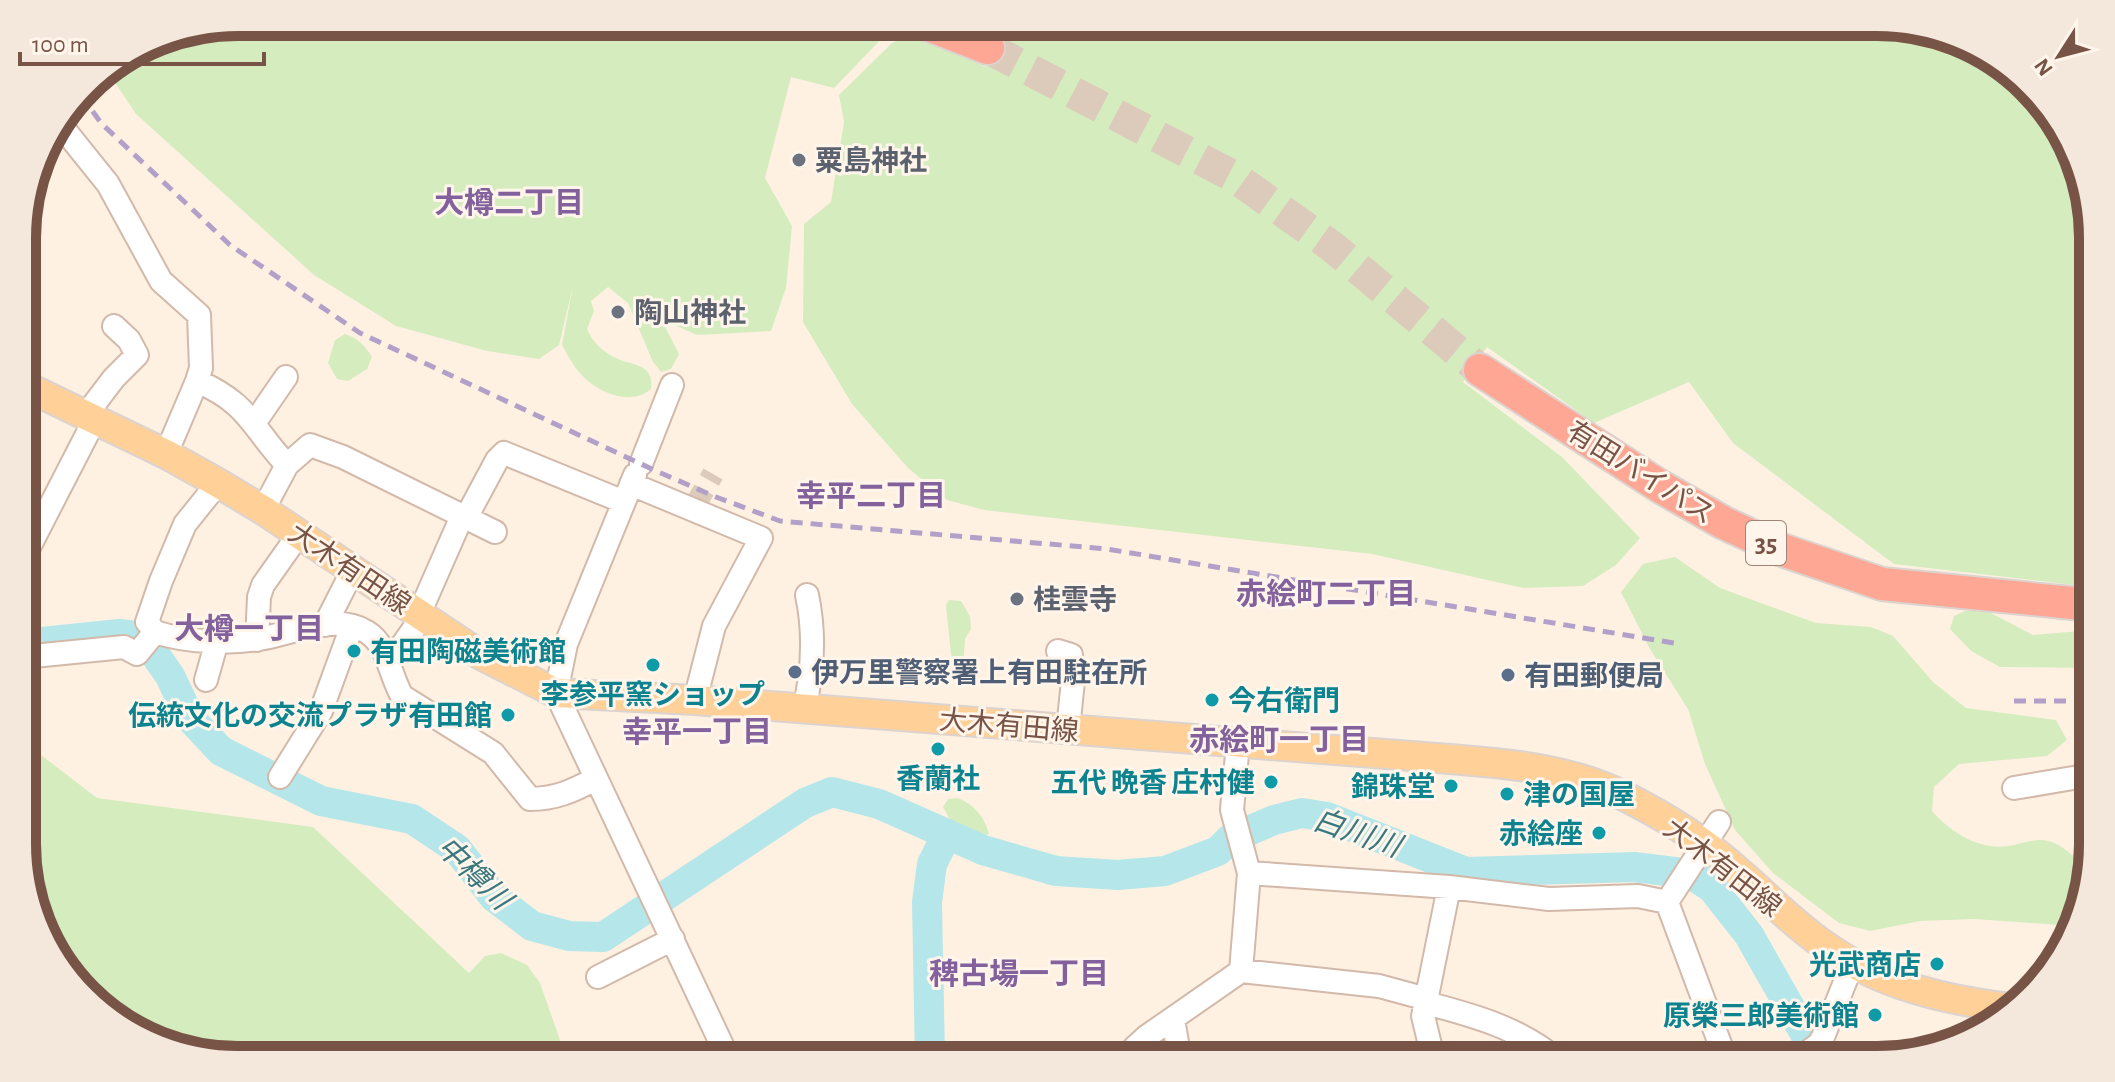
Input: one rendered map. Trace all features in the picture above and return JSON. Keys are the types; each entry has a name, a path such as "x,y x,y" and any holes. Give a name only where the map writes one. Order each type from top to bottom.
{"highway":[{"path":"957,36 988,48"},
{"name":"有田バイパス","path":"1480,370 1661,487 1724,523 1782,550 1882,584 2079,604"}],"main road":[{"name":"大木有田線","path":"36,392 166,454 218,483 479,654 556,693 695,700 1526,765 1568,774 1620,794 1707,842 1783,915 1826,947 1876,975 1931,996 1997,1006"}],"street":[{"path":"66,132 108,184 161,281 199,315 201,368 166,454"},
{"path":"36,531 89,419 114,378 137,355 129,340 114,326"},
{"path":"255,422 286,377"},
{"path":"197,381 221,391 242,407 287,465"},
{"path":"672,385 566,644 556,693 723,1046"},
{"path":"263,510 287,465 310,445 343,457 495,532"},
{"path":"388,661 396,654 420,616 465,515 504,453 633,481 761,538 714,626 695,700"},
{"path":"36,656 124,647 137,654 149,639 147,622 185,524 218,483"},
{"path":"257,640 259,597 263,585 299,534"},
{"path":"325,625 353,570"},
{"path":"804,709 811,680 807,595"},
{"path":"149,639 257,640 325,625 352,626 369,633 388,661 402,696 493,753 530,799 550,799 595,779"},
{"path":"280,777 321,711 352,626"},
{"path":"206,680 217,641"},
{"path":"1058,651 1071,655 1073,681 1068,729"},
{"path":"1238,743 1232,810 1249,873 1241,971"},
{"path":"2014,788 2079,777"},
{"path":"1667,902 1707,842"},
{"path":"1249,873 1449,887 1549,899 1638,896 1667,902"},
{"path":"1431,1046 1423,1016 1449,887"},
{"path":"1667,902 1721,1046"},
{"path":"598,977 673,939"},
{"path":"1816,1046 1823,1037 1853,962"},
{"path":"1137,1046 1241,971 1379,986 1494,1023 1537,1046"},
{"path":"1173,1019 1178,1046"}],"green space":[{"path":"225,36 884,36 834,88 791,77 765,178 792,226 786,288 771,331 697,335 661,319 679,354 671,369 661,372 653,362 628,303 608,287 591,301 594,311 587,329 595,343 613,357 642,367 650,375 651,389 632,397 610,394 590,383 575,367 562,345 573,286 559,345 539,359 487,351 396,326 314,275 136,114 113,80 161,51"},
{"path":"903,36 918,36 986,67 994,36 1877,36 1929,43 1954,51 1989,70 2021,96 2052,137 2072,186 2079,238 2079,585 1894,564 1733,443 1689,382 1594,423 1487,347 1463,382 1562,457 1640,538 1616,565 1583,586 1523,588 1372,554 984,510 947,500 908,468 852,404 803,322 804,224 831,202 844,122 839,95 891,44"},
{"path":"345,334 360,342 372,357 367,369 348,381 337,379 328,363 335,340"},
{"path":"1675,557 1720,588 1816,623 1871,627 1893,636 1934,683 1966,708 2056,720 2067,740 2047,756 1959,764 1934,787 1932,811 1957,833 1977,843 1998,847 2046,841 2057,844 2078,860 2075,883 2061,925 1974,919 1920,921 1870,931 1839,923 1773,873 1735,830 1705,764 1688,709 1650,649 1621,592 1643,564"},
{"path":"949,600 961,601 970,616 971,629 965,639 963,667 956,667 951,654 946,605"},
{"path":"1985,610 2033,635 2079,631 2079,668 2000,667 1971,651 1950,629 1954,616 1965,611"},
{"path":"36,751 97,798 313,827 469,973 485,956 501,953 527,965 540,983 562,1046 238,1046 186,1039 161,1031 126,1012 105,996 70,956 57,933 47,909 38,870"},
{"path":"957,798 978,812 989,834 982,836 952,823 943,807 948,799"}],"waterway":[{"name":"中樽川","path":"36,643 119,634 136,636 152,650 170,676 190,718 221,751 321,801 412,819 457,849 494,897 532,926 569,936 603,937 805,803 832,792 879,804 983,850 1056,871 1118,875 1165,871 1218,851 1230,839 1274,820 1302,813 1327,817 1466,872 1634,867 1691,874 1712,888 1749,935 1811,1046"},
{"name":"白川川","path":"930,1046 927,902 932,864 947,834"}],"tunnel":[{"path":"988,48 1233,176 1330,245 1480,370"},
{"path":"693,509 713,474"}],"railway":[{"path":"87,104 101,123 230,245 360,333 654,470 780,521 1107,549 1674,643"},
{"path":"2014,701 2079,701"}],"place":[{"name":"粟島神社","path":"799,160"},
{"name":"陶山神社","path":"618,312"},
{"name":"桂雲寺","path":"1017,599"},
{"name":"有田陶磁美術館","path":"354,651"},
{"name":"李参平窯ショップ","path":"653,665"},
{"name":"伊万里警察署上有田駐在所","path":"795,672"},
{"name":"有田郵便局","path":"1508,675"},
{"name":"今右衛門","path":"1212,700"},
{"name":"伝統文化の交流プラザ有田館","path":"508,715"},
{"name":"香蘭社","path":"938,749"},
{"name":"五代 晩香 庄村健","path":"1271,782"},
{"name":"錦珠堂","path":"1451,786"},
{"name":"津の国屋","path":"1507,794"},
{"name":"赤絵座","path":"1599,833"},
{"name":"光武商店","path":"1937,964"},
{"name":"原榮三郎美術館","path":"1875,1015"}],"district":[{"name":"大樽二丁目","path":"509,203"},
{"name":"幸平二丁目","path":"871,496"},
{"name":"赤絵町二丁目","path":"1326,594"},
{"name":"大樽一丁目","path":"249,629"},
{"name":"幸平一丁目","path":"697,732"},
{"name":"赤絵町一丁目","path":"1279,740"},
{"name":"稗古場一丁目","path":"1019,974"}]}
